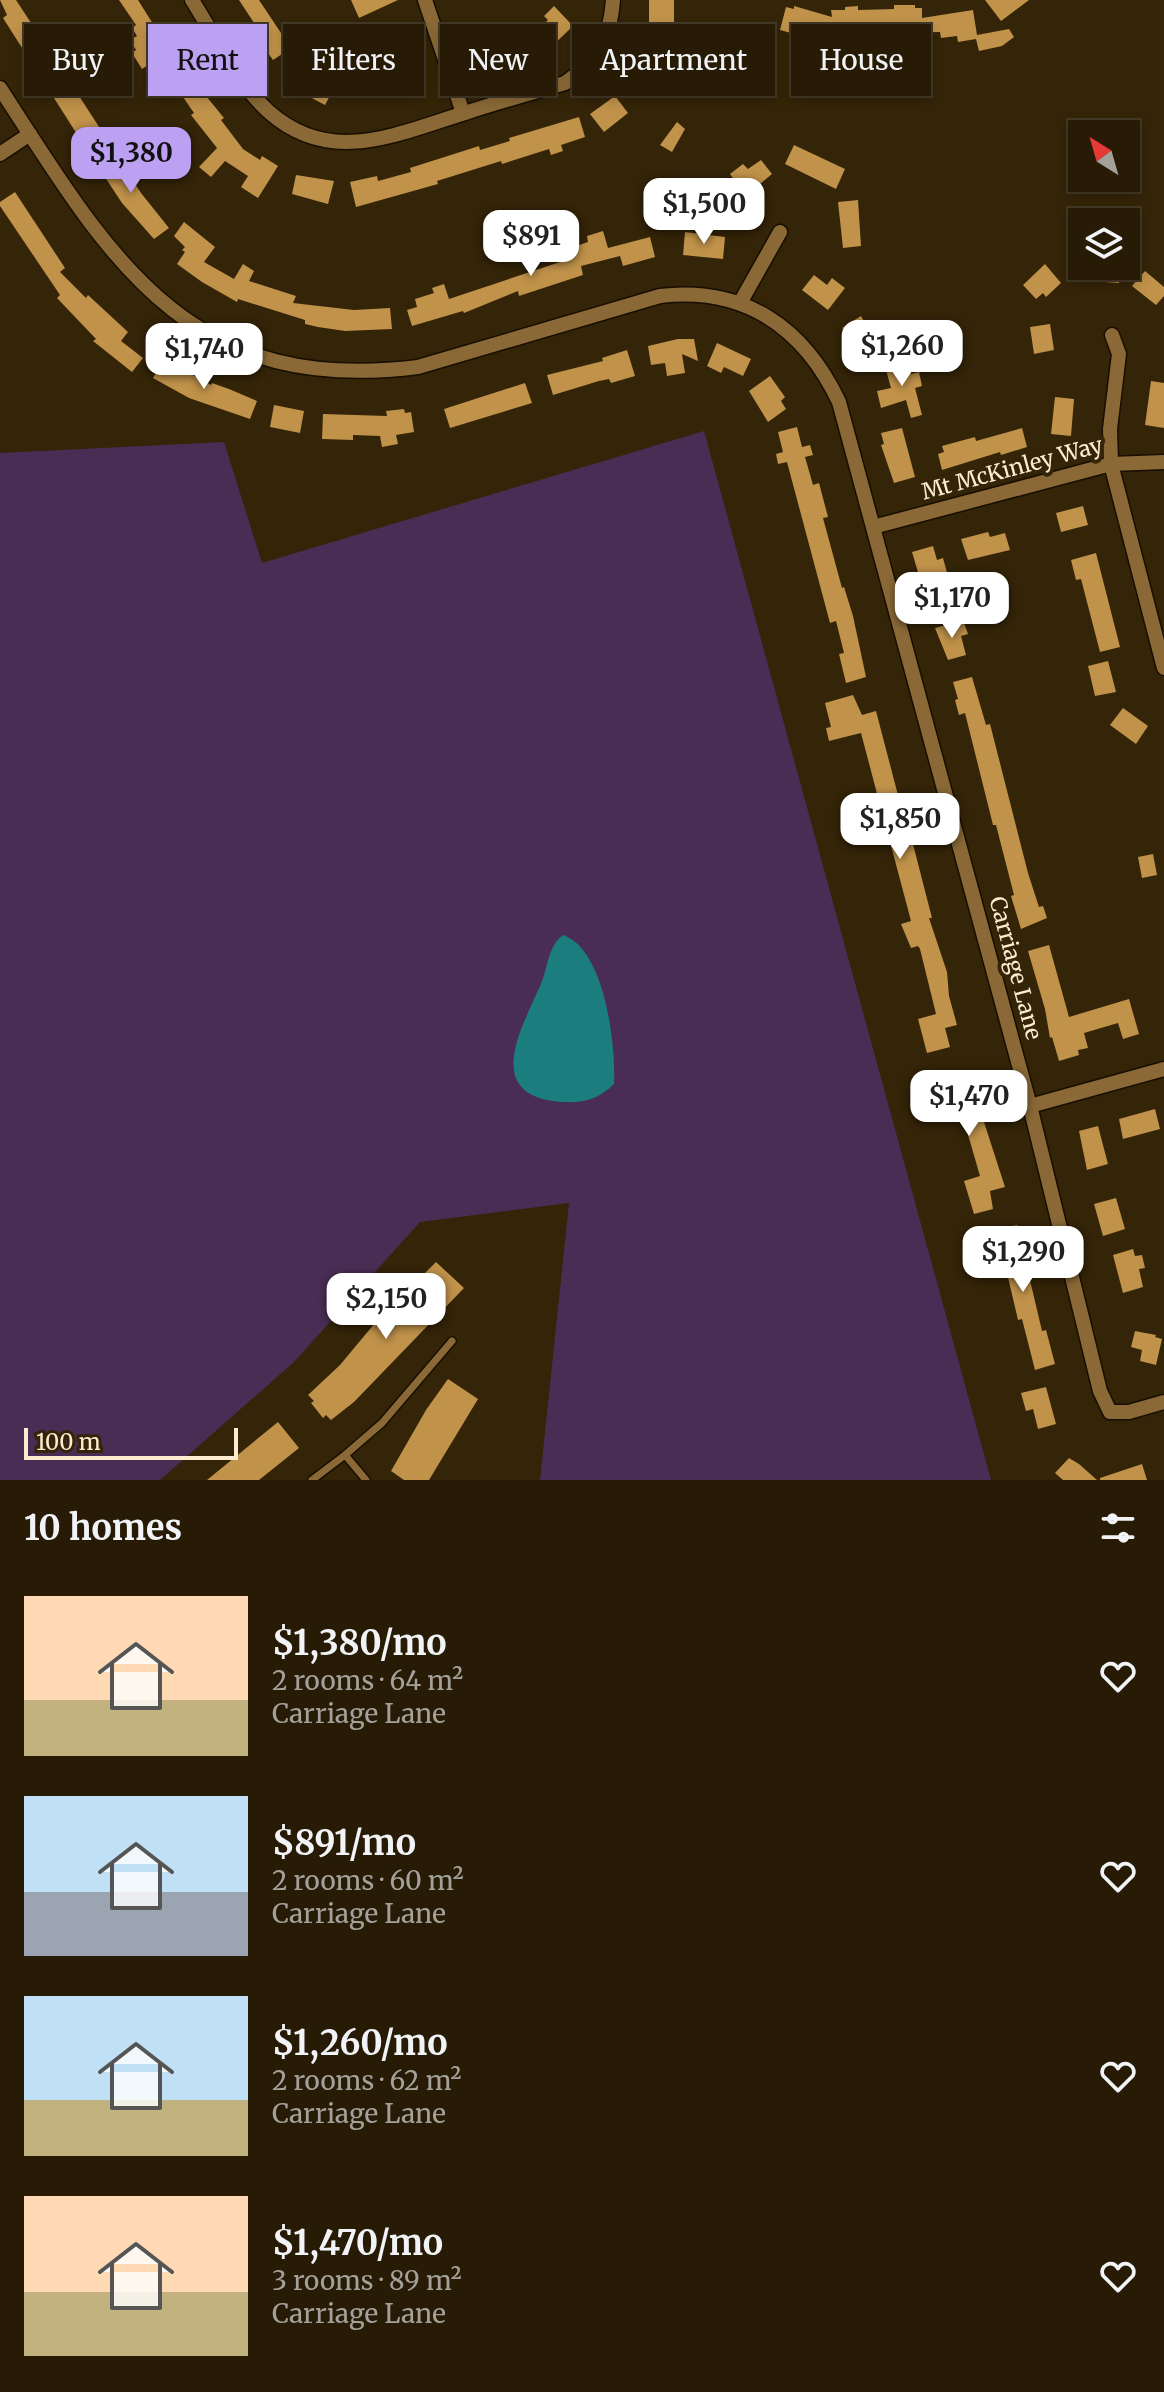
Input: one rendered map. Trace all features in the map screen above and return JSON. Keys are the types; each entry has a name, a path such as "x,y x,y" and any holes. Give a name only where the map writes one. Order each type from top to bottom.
{"street":[{"path":"192,0 248,88 266,109 302,135 357,143 397,135 565,83 581,72 606,40 613,0"},
{"path":"425,0 463,113"},
{"name":"Carriage Lane","path":"0,88 102,240 157,300 189,323 253,353 296,365 335,371 377,372 418,367 660,296 694,295 740,303 769,317 796,337 826,374 839,402 1030,1106 1100,1391 1110,1412 1129,1412 1164,1402"},
{"path":"0,154 30,134"},
{"path":"740,303 780,232"},
{"path":"1112,335 1119,354 1110,429 1111,464 1164,668"},
{"name":"Mt McKinley Way","path":"873,527 1111,464 1164,462"},
{"path":"1030,1106 1164,1069"}],"lane":[{"path":"312,1480 382,1423 452,1341"},
{"path":"345,1455 366,1480"}],"shaded area":[{"path":"704,431 991,1480 540,1480 569,1203 420,1222 293,1363 160,1480 0,1480 0,453 224,442 262,563"}],"water":[{"path":"563,935 577,944 598,978 613,1046 614,1084 597,1097 578,1102 538,1097 522,1088 515,1074 514,1058 524,1021 541,984 551,951"}],"building":[{"path":"0,0 16,0 32,24 24,24 24,51 3,18 7,15"},
{"path":"119,0 138,0 153,24 148,24 148,65 142,69 132,53 136,50 132,39 137,36 132,28 136,25"},
{"path":"239,0 259,0 283,36 283,53 273,60 267,54 267,24 255,24"},
{"path":"351,0 398,0 359,18"},
{"path":"649,0 674,0 674,24 649,24"},
{"path":"985,0 1029,0 1001,21"},
{"path":"894,5 915,5 915,8 922,8 922,18 973,10 977,35 1009,29 1014,37 1002,46 979,51 976,39 958,42 957,36 941,38 940,32 931,32 931,24 791,24 791,33 780,30 786,7 794,9 794,6 832,17 831,10 845,10 845,7 858,6 858,10 894,9"},
{"path":"554,6 572,27 556,42 556,24 544,24 548,20 544,16"},
{"path":"53,96 79,96 101,130 82,142"},
{"path":"182,96 206,96 243,149 260,160 262,156 278,166 258,198 241,187 248,176 225,161 211,177 199,167 217,148 191,115 194,113"},
{"path":"308,96 330,96 325,105"},
{"path":"615,96 628,113 604,132 590,114"},
{"path":"579,117 585,137 561,145 563,151 551,155 549,149 502,164 501,161 437,181 438,184 356,207 350,182 377,176 378,181 411,172 410,168 479,146 480,150 510,141 509,138"},
{"path":"677,122 685,129 672,152 660,145"},
{"path":"794,145 845,169 836,189 785,164"},
{"path":"113,150 169,228 154,239 122,203 95,162"},
{"path":"761,160 772,174 736,206 732,206 721,192 735,181 730,174 743,164 748,169"},
{"path":"296,175 334,181 328,204 292,194"},
{"path":"15,192 65,268 60,272 128,332 121,341 143,358 132,372 93,341 96,339 57,298 60,295 0,206 0,202"},
{"path":"858,200 861,246 843,248 838,202"},
{"path":"184,222 215,247 204,262 234,279 243,264 254,271 249,281 296,296 293,303 354,310 390,308 392,329 345,331 318,327 238,299 237,302 177,264 185,247 174,236"},
{"path":"603,231 608,248 650,237 655,257 623,266 620,256 581,266 583,275 519,296 518,291 464,313 412,326 407,310 417,307 415,299 434,293 432,288 444,284 449,299 563,261 561,251 588,242 587,236"},
{"path":"685,232 725,237 723,259 683,255"},
{"path":"1045,264 1061,283 1046,297 1043,293 1036,299 1023,285"},
{"path":"1145,271 1164,287 1164,296 1156,305 1132,286"},
{"path":"814,275 827,285 832,278 845,288 828,310 802,290"},
{"path":"1090,280 1119,280 1119,283"},
{"path":"861,316 884,356 868,367 842,328"},
{"path":"1050,324 1054,350 1034,354 1030,327"},
{"path":"678,339 694,339 698,361 682,354 685,373 667,376 665,363 651,365 648,346"},
{"path":"717,343 751,359 743,376 724,367 721,373 707,366"},
{"path":"627,350 635,376 611,383 609,379 599,381 553,395 547,375 603,361 602,358"},
{"path":"164,359 211,385 257,401 250,419 189,398 153,378"},
{"path":"907,360 911,374 919,372 922,386 915,388 922,415 911,418 906,400 881,408 877,391 891,388 885,366"},
{"path":"770,376 785,397 781,401 786,409 768,422 749,391"},
{"path":"1151,381 1164,383 1164,428 1145,425"},
{"path":"525,383 532,403 450,428 444,409"},
{"path":"1055,397 1074,399 1071,436 1051,434"},
{"path":"274,405 304,411 300,433 270,427"},
{"path":"404,409 405,413 411,412 414,432 396,435 398,444 382,447 380,436 353,435 353,440 322,439 323,414 387,416 386,411"},
{"path":"797,427 802,447 810,445 813,455 805,457 813,485 819,483 828,517 823,518 853,616 866,677 846,683 839,654 844,653 836,621 830,623 787,462 778,464 776,454 783,452 778,432"},
{"path":"902,428 915,477 894,483 881,445 884,444 881,433"},
{"path":"1022,428 1027,447 942,470 938,454 944,452 942,446 975,437 976,441"},
{"path":"1083,506 1088,525 1061,532 1056,513"},
{"path":"988,532 990,537 1005,533 1010,550 968,560 961,539"},
{"path":"933,546 937,560 943,558 952,591 926,599 912,552"},
{"path":"1096,553 1120,647 1100,652 1081,579 1076,580 1071,560"},
{"path":"957,622 958,625 964,623 968,634 961,636 966,655 948,660 935,628"},
{"path":"1108,661 1116,692 1095,696 1088,666"},
{"path":"972,677 986,725 990,724 1028,873 1039,907 1043,906 1047,918 1021,929 965,713 959,715 955,700 958,699 953,682"},
{"path":"853,695 862,715 876,711 899,799 904,798 909,816 906,817 932,918 929,918 947,972 949,996 957,1025 945,1028 950,1047 927,1053 918,1019 936,1014 920,949 918,946 911,948 901,924 911,921 889,838 879,840 874,806 880,805 861,733 829,741 826,728 831,727 825,703"},
{"path":"1123,708 1148,726 1136,744 1110,725"},
{"path":"1153,854 1157,875 1142,878 1138,857"},
{"path":"1049,945 1069,1017 1129,999 1139,1034 1123,1039 1118,1023 1084,1033 1088,1048 1078,1050 1079,1055 1059,1061 1050,1038 1028,951"},
{"path":"952,1073 960,1091 973,1088 1005,1187 990,1191 993,1209 974,1214 964,1181 980,1176 960,1107 929,1115 922,1091 937,1087 934,1078"},
{"path":"1155,1109 1160,1129 1123,1139 1119,1119"},
{"path":"1098,1126 1108,1164 1087,1170 1079,1131"},
{"path":"1116,1198 1125,1229 1103,1236 1094,1204"},
{"path":"1017,1225 1042,1331 1046,1330 1055,1364 1035,1370 1022,1319 1018,1320 1000,1243 990,1246 987,1233"},
{"path":"1133,1249 1135,1256 1142,1255 1145,1268 1139,1269 1143,1287 1123,1293 1113,1255"},
{"path":"436,1262 464,1288 354,1402 331,1420 326,1415 323,1418 308,1395"},
{"path":"1135,1331 1162,1339 1156,1365 1140,1361 1142,1350 1131,1347"},
{"path":"448,1379 478,1399 429,1480 404,1480 391,1471"},
{"path":"1046,1387 1056,1424 1038,1429 1033,1409 1026,1411 1021,1393"},
{"path":"278,1422 299,1448 259,1480 207,1480"},
{"path":"1069,1458 1097,1480 1063,1480 1055,1473"},
{"path":"1142,1464 1147,1480 1100,1480 1100,1478"}]}
